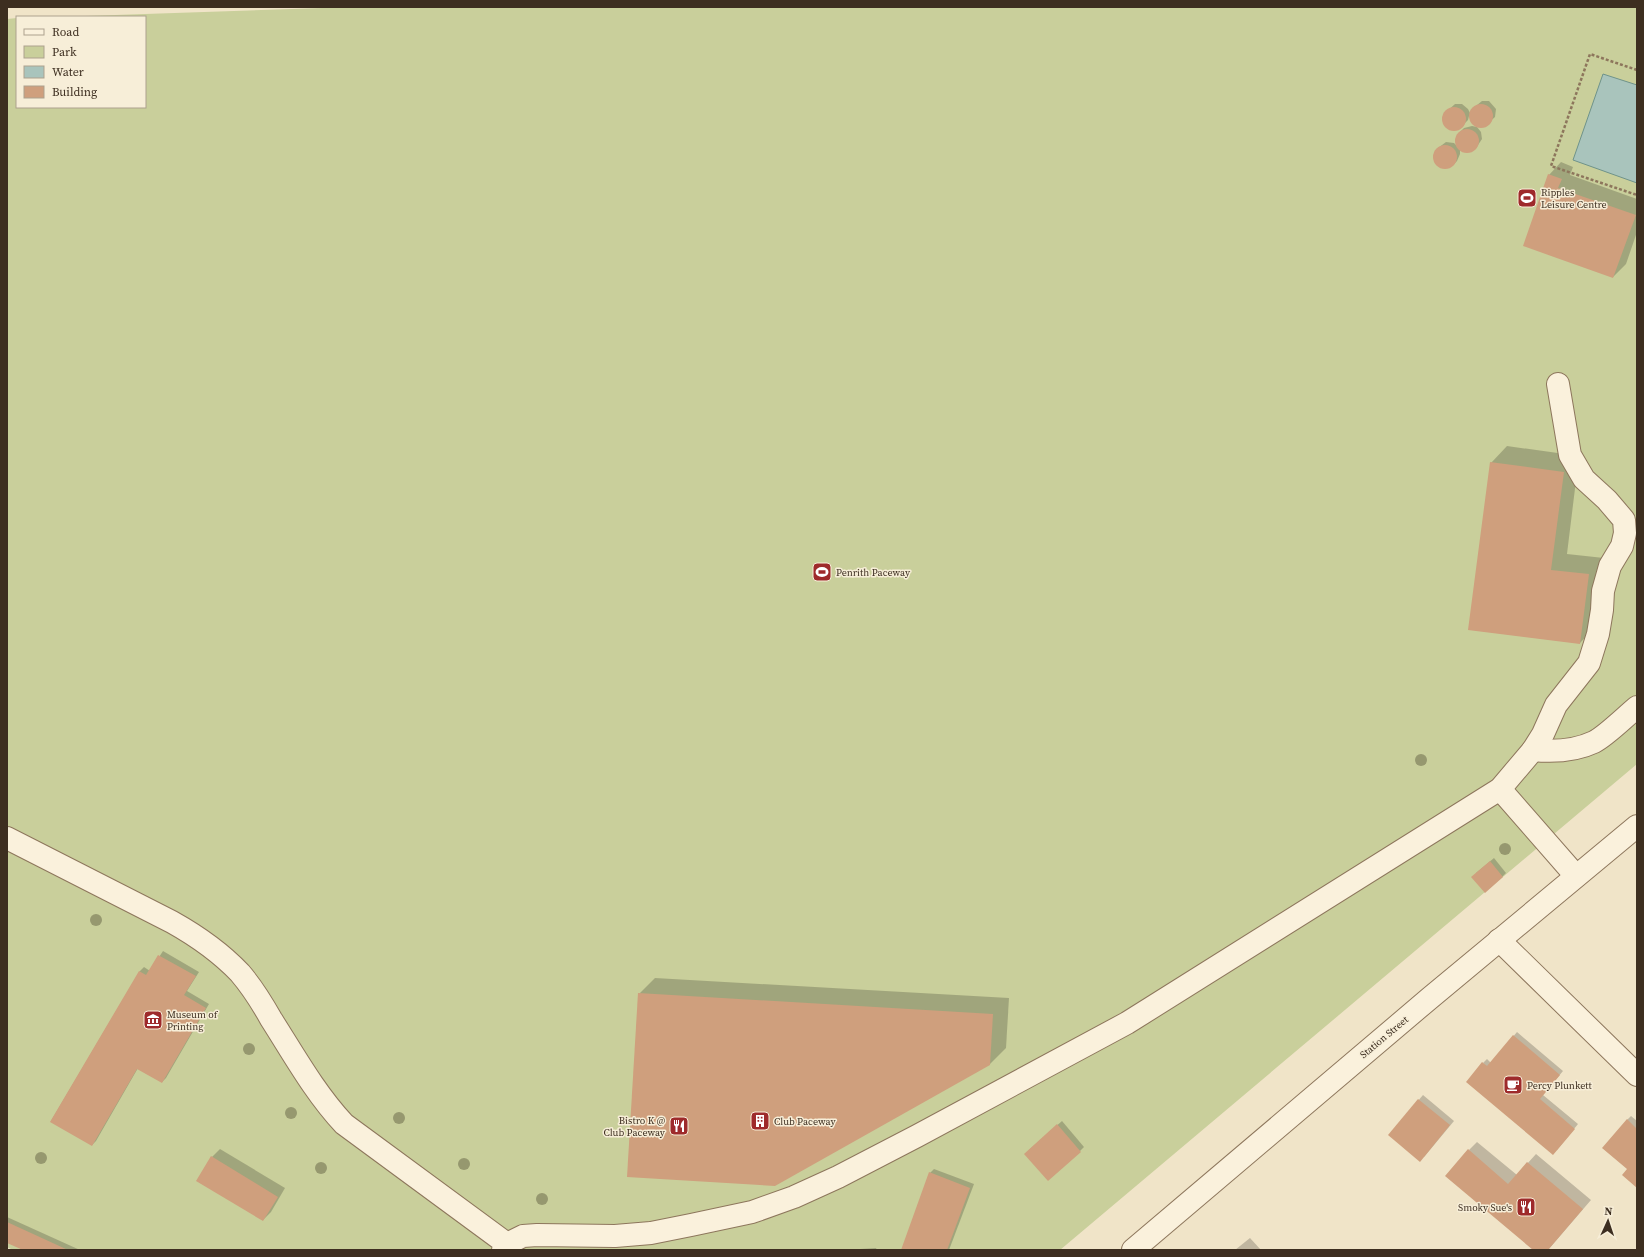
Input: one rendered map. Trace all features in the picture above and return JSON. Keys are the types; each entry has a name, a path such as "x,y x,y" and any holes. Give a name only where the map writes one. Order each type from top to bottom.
{"street":[{"path":"7,838 172,922 196,936 217,951 240,974 256,995 326,1105 344,1124 505,1247 523,1236 614,1236 651,1233 752,1212 794,1197 838,1177 1127,1023 1500,790 1533,750 1543,734 1556,705 1590,663 1598,634 1602,610 1603,591 1610,566 1622,546 1631,535 1624,520 1607,500 1584,479 1570,455 1558,384"},
{"path":"1533,750 1551,752 1594,742 1637,707"},
{"path":"1500,790 1576,876"},
{"name":"Station Street","path":"1133,1250 1499,940 1637,826"},
{"path":"1499,940 1637,1075"}],"path":[{"path":"1637,70 1590,54 1551,166 1637,196"}],"green space":[{"name":"Penrith Paceway","path":"352,7 1637,7 1637,764 1060,1250 13,1250 7,1247 7,19 16,18 16,108 146,108 146,16 86,16"}],"water":[{"path":"1603,74 1637,85 1637,183 1573,160"}],"building":[{"path":"1481,104 1486,105 1492,111 1492,121 1486,127 1481,128 1476,127 1470,121 1469,116 1470,111 1476,105"},
{"path":"1454,107 1459,108 1465,114 1465,124 1459,130 1454,131 1449,130 1443,124 1442,119 1443,114 1449,108"},
{"path":"1467,129 1472,130 1478,136 1478,146 1472,152 1467,153 1462,152 1456,146 1455,141 1456,136 1462,130"},
{"path":"1445,145 1450,146 1456,152 1456,162 1450,168 1445,169 1440,168 1434,162 1433,157 1434,152 1440,146"},
{"path":"1548,174 1562,179 1558,188 1636,215 1613,278 1523,246"},
{"path":"1490,462 1564,472 1551,570 1589,574 1580,644 1468,630"},
{"path":"1490,861 1503,877 1485,893 1471,877"},
{"path":"158,955 196,976 184,995 206,1008 162,1083 137,1069 92,1146 50,1122 139,971 146,975"},
{"name":"Club Paceway","path":"638,993 993,1014 990,1065 775,1186 627,1177"},
{"path":"1513,1035 1560,1075 1540,1099 1575,1129 1553,1155 1466,1082 1482,1062 1487,1066"},
{"path":"1418,1099 1450,1125 1420,1162 1388,1135"},
{"path":"1627,1119 1637,1129 1637,1188 1622,1175 1627,1169 1602,1148"},
{"path":"1057,1124 1081,1152 1048,1181 1024,1154"},
{"path":"1468,1149 1508,1184 1527,1162 1583,1209 1548,1250 1533,1250 1445,1176"},
{"path":"211,1156 278,1197 263,1221 196,1181"},
{"path":"929,1172 970,1188 947,1250 901,1250"},
{"path":"7,1222 68,1250 23,1250 7,1243"}],"place":[{"name":"Ripples Leisure Centre","path":"1527,198"},
{"name":"Penrith Paceway","path":"822,572"},
{"name":"Museum of Printing","path":"153,1020"},
{"name":"Percy Plunkett","path":"1513,1085"},
{"name":"Club Paceway","path":"760,1121"},
{"name":"Bistro K @ Club Paceway","path":"679,1126"},
{"name":"Smoky Sue's","path":"1526,1207"}]}
